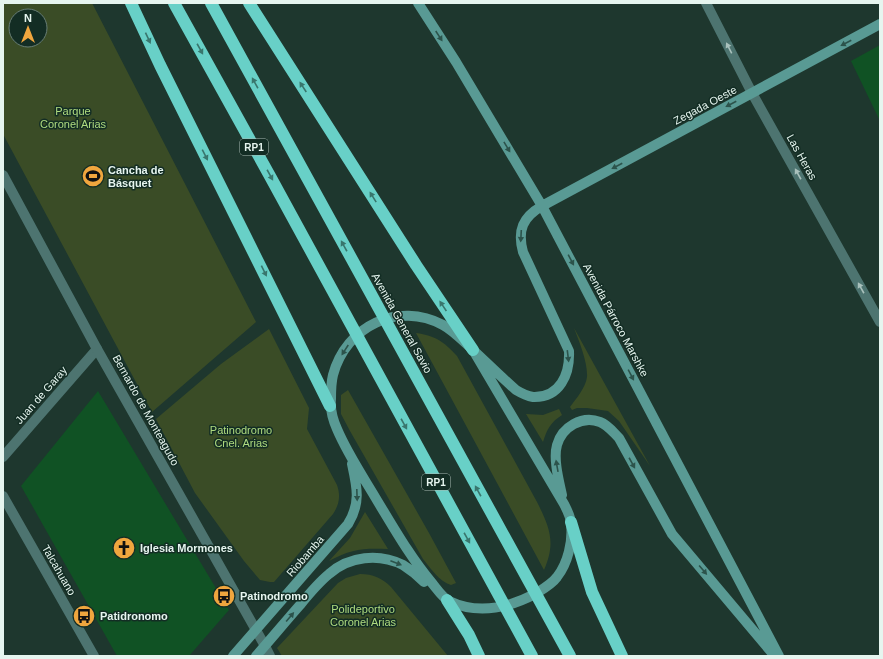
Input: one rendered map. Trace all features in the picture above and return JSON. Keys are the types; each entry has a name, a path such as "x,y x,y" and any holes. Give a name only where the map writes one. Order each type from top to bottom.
{"highway":[{"path":"131,3 163,72 330,406"},
{"name":"RP1","path":"174,3 532,656"},
{"name":"Avenida General Savio","path":"211,3 517,562 569,654"},
{"path":"249,3 416,265 473,350"},
{"path":"572,522 592,592 622,656"},
{"path":"444,597 469,634 479,656"}],"main road":[{"name":"Avenida Párroco Marshke","path":"418,3 456,62 542,206 779,656"},
{"name":"Zegada Oeste","path":"330,406 331,385 342,353 361,332 384,319 393,316 412,315 432,320 445,326 516,390 528,396 534,397 548,394 561,384 567,374 569,351 531,270 520,241 521,231 526,219 533,211 880,24"},
{"path":"256,656 316,585 337,567 350,561 376,557 395,562 412,571 444,597 463,606 486,610 518,603 540,591 554,580 564,566 571,541 572,522 564,504 473,350"},
{"path":"330,406 337,428 351,456 401,541 417,566 444,597"},
{"path":"564,504 555,457 556,446 560,435 572,424 578,421 590,420 601,422 610,427 619,438 672,534 775,656"},
{"name":"Riobamba","path":"233,656 353,517 358,500 357,484 351,456"}],"street":[{"name":"Las Heras","path":"706,3 752,93 880,322"},
{"name":"Bernardo de Monteagudo","path":"3,175 97,349 270,656"},
{"name":"Juan de Garay","path":"3,457 97,349"},
{"name":"Talcahuano","path":"3,496 94,656"}],"green space":[{"name":"Parque Coronel Arias","path":"3,3 92,3 256,322 152,412 3,134"},
{"path":"574,328 650,466 619,421 608,411 587,408 577,408 572,410 570,407 583,389 587,377 585,359"},
{"name":"Patinodromo Cnel. Arias","path":"269,329 309,408 307,429 337,485 339,497 337,507 333,514 274,582 260,580 244,561 195,493 156,419 221,364"},
{"path":"416,333 439,340 448,346 457,356 537,502 550,536 550,552 544,570"},
{"path":"348,390 456,583 451,585 443,581 423,559 350,431 341,414 341,395"},
{"path":"559,409 562,415 550,426 543,442 526,414 543,415"},
{"path":"365,512 388,549 357,550 329,561 350,538"},
{"name":"Polideportivo Coronel Arias","path":"360,574 377,577 391,587 448,656 282,656 277,648 338,583 346,578"}],"building":[{"path":"880,45 880,121 851,61"},
{"name":"Iglesia Mormones","path":"98,391 229,610 189,656 117,656 21,486"}],"place":[{"name":"Cancha de Básquet","path":"93,176"},
{"name":"Iglesia Mormones","path":"124,548"},
{"name":"Patinodromo","path":"224,596"},
{"name":"Patidronomo","path":"84,616"}]}
